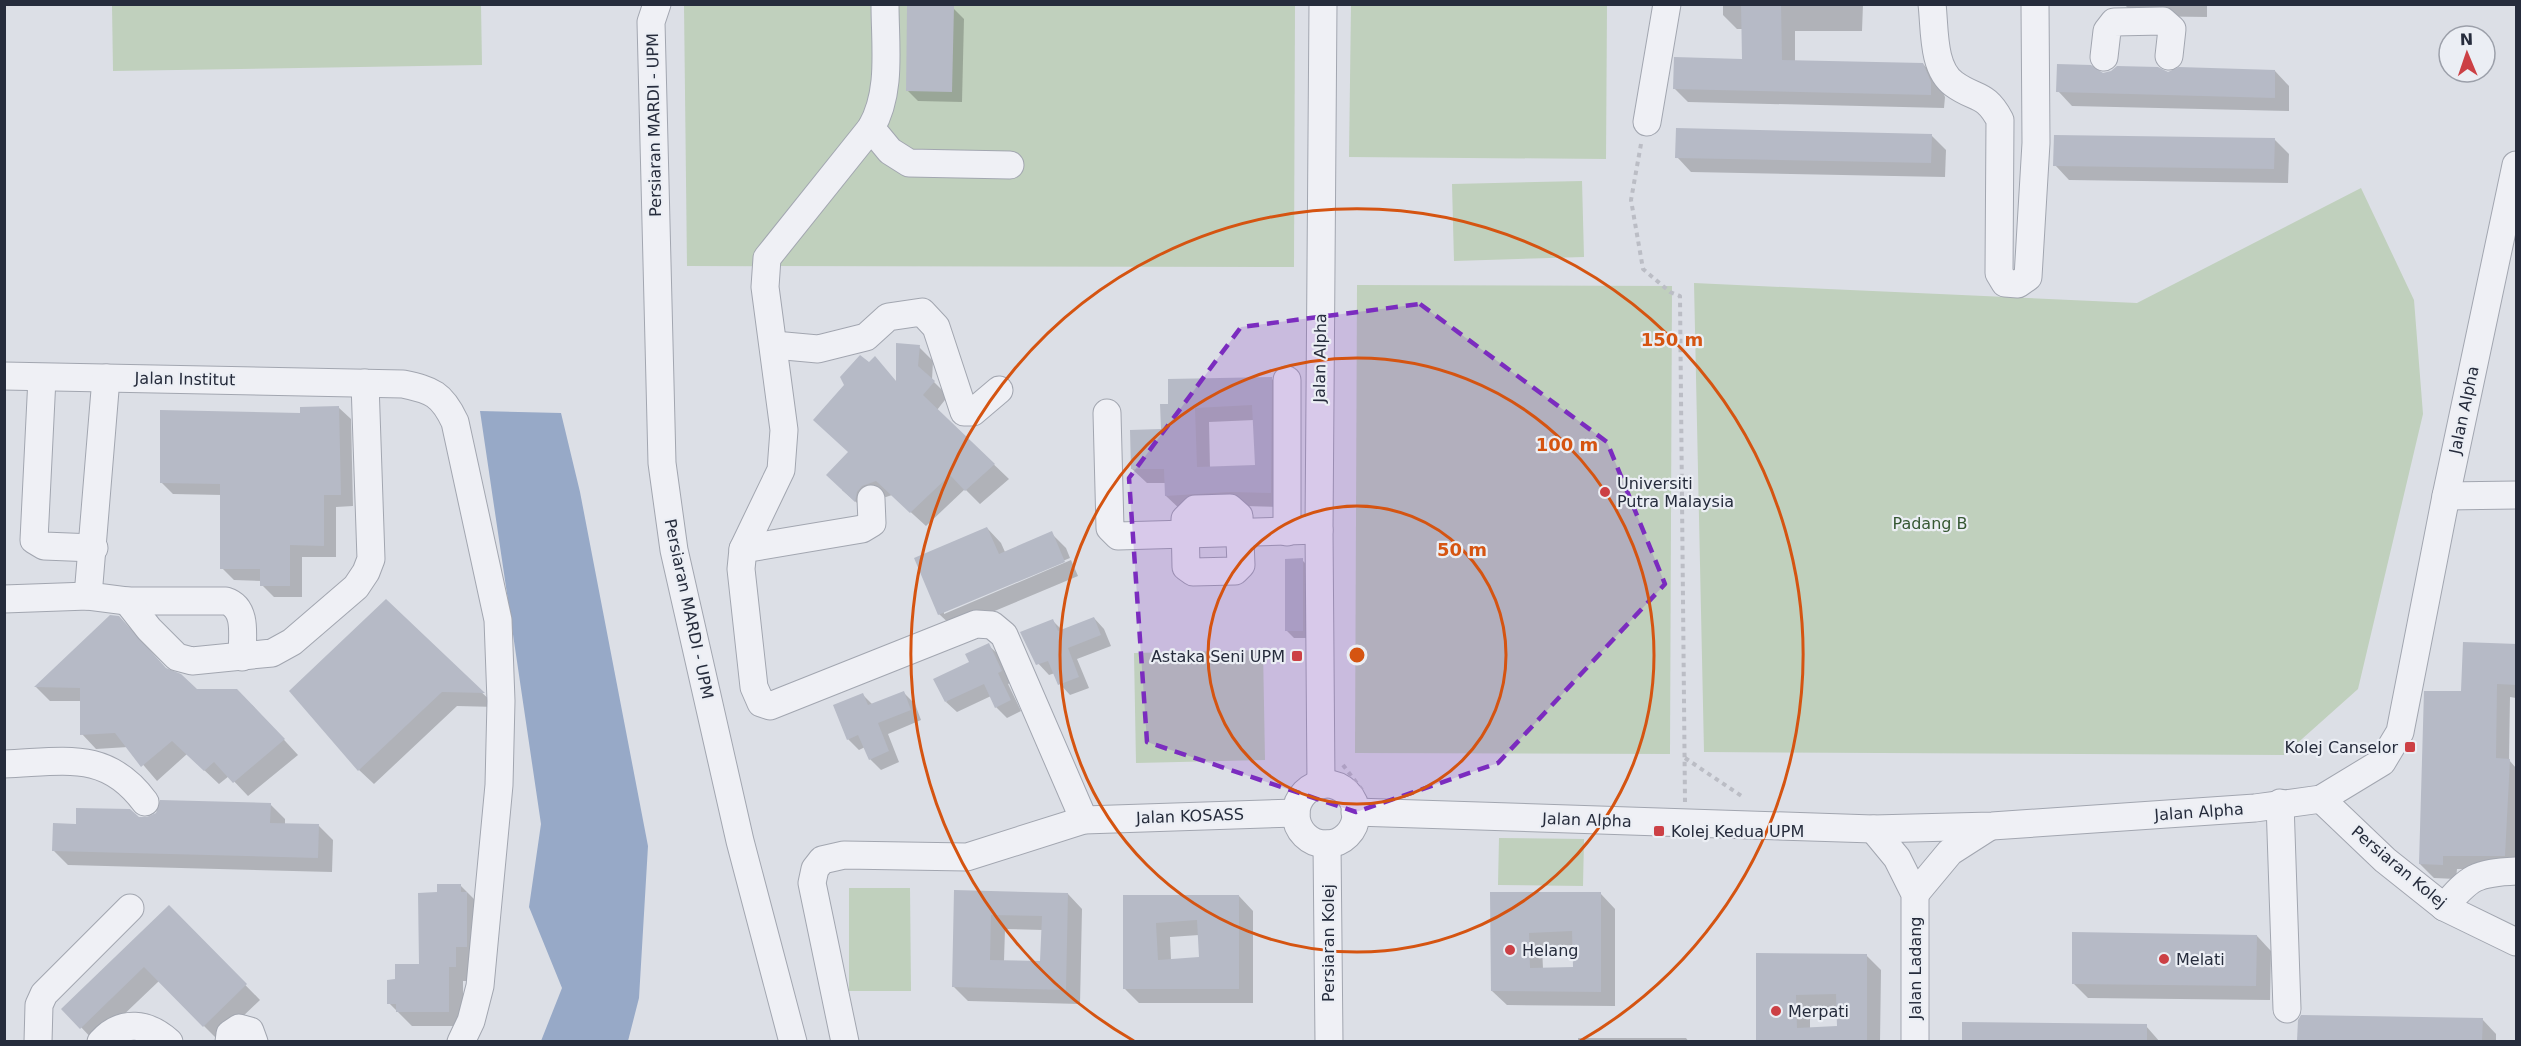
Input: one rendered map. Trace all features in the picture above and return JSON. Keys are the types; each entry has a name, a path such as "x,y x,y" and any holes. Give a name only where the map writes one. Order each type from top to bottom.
{"street":[{"path":"885,4 885,93 882,110 871,128 767,258 765,287 784,430 782,471 743,549 741,568 754,687 761,703 770,706 976,624 992,625 1004,635 1084,819"},
{"name":"Jalan Alpha","path":"1321,785 1318,530 1323,4"},
{"path":"1647,122 1667,4"},
{"path":"1932,4 1939,61 1947,77 1955,85 1988,101 2000,120 1999,273 2004,283 2018,284 2028,277 2036,143 2035,4"},
{"name":"Persiaran MARDI - UPM","path":"651,10 662,463 674,550 740,841 793,1041"},
{"path":"2104,57 2107,31 2114,22 2163,21 2172,29 2169,56"},
{"path":"871,128 890,151 909,163 1010,165"},
{"name":"Jalan Alpha","path":"1355,812 1873,829 1992,826 2255,808 2321,799 2382,762 2400,732 2446,496 2517,165"},
{"path":"774,345 818,349 866,337 888,316 922,312 936,327 964,411 973,412 999,390"},
{"name":"Jalan Institut","path":"4,376 403,384 430,390 447,405 455,422 498,620 499,785 492,876 480,986 471,1021 461,1041"},
{"path":"42,378 34,540 44,546 94,548"},
{"path":"88,596 94,548 106,378"},
{"path":"1287,380 1287,532"},
{"path":"127,601 149,629 177,657 192,661 272,653 292,642 356,587 371,560 365,383"},
{"path":"1107,413 1110,528 1113,534 1118,536 1185,535 1318,530"},
{"path":"2446,496 2517,495"},
{"path":"743,549 862,529 873,522 871,499"},
{"path":"1185,535 1186,567 1193,572 1235,571 1241,565 1240,533"},
{"path":"4,599 88,596 127,601 232,603 241,614 242,657"},
{"path":"4,764 93,762 119,774 134,787 145,802"},
{"path":"1321,785 1331,785 1348,794 1355,812 1351,830 1337,842 1327,844 1308,838 1301,830 1296,813 1298,802 1304,794 1321,785"},
{"name":"Persiaran Kolej","path":"2321,799 2385,860 2444,907 2517,942"},
{"path":"2280,803 2287,1009"},
{"name":"Jalan KOSASS","path":"845,1041 812,883 815,869 822,860 844,855 967,857 1084,819 1296,813"},
{"name":"Jalan Ladang","path":"1916,894 1950,852 1992,826"},
{"name":"Jalan Ladang","path":"1873,829 1897,858 1916,894 1915,1041"},
{"name":"Persiaran Kolej","path":"1327,844 1329,1041"},
{"path":"2444,907 2467,881 2490,873 2517,871"},
{"path":"38,1041 39,1005 44,994 130,908"},
{"path":"101,1041 108,1033 120,1027 135,1025 152,1028 169,1041"},
{"path":"229,1041 230,1034 239,1028 249,1031 254,1041"}],"path":[{"path":"1647,122 1636,160 1631,200 1634,228 1643,270 1670,292 1680,296 1687,824"},
{"path":"1685,758 1743,798"},
{"path":"1341,762 1360,789 1391,813"}],"highlighted area":[{"path":"1420,304 1607,442 1665,584 1498,763 1356,812 1147,742 1129,478 1241,327"}],"green space":[{"path":"112,5 481,5 482,65 113,71"},
{"path":"684,5 1295,5 1294,267 687,266"},
{"path":"1351,5 1607,5 1606,159 1349,157"},
{"path":"1582,181 1584,257 1454,261 1452,184"},
{"name":"Padang B","path":"2361,188 2414,300 2423,414 2358,689 2284,755 1704,752 1694,283 2137,303"},
{"path":"1357,285 1672,286 1670,754 1355,753"},
{"path":"1263,650 1265,760 1136,763 1134,653"},
{"path":"1499,838 1584,839 1583,886 1498,885"},
{"path":"849,888 910,888 911,991 849,991"}],"water":[{"path":"480,411 561,413 580,492 648,846 639,998 628,1041 541,1041 562,988 529,907 541,824"}],"building":[{"path":"1741,4 1781,4 1782,60 1923,63 1931,82 1931,95 1673,89 1674,57 1742,59"},
{"path":"907,6 954,6 952,92 906,91"},
{"path":"2057,64 2091,65 2103,73 2117,66 2158,67 2168,72 2179,67 2275,70 2275,98 2056,92"},
{"path":"1676,128 1932,134 1931,163 1675,158"},
{"path":"2054,135 2275,138 2274,169 2053,166"},
{"path":"896,343 920,345 918,366 935,381 923,395 995,464 965,491 950,475 910,513 876,481 862,486 857,492 855,502 826,475 848,452 813,420 844,385 840,377 860,355 869,362 875,356 896,381"},
{"path":"1272,377 1271,493 1230,492 1165,496 1164,469 1131,469 1130,430 1161,429 1160,404 1168,404 1168,379","holes":["1252,405 1255,465 1197,467 1195,408"]},
{"path":"339,406 341,495 324,495 324,546 290,545 290,586 260,586 260,569 220,569 220,484 160,483 160,410 300,413 300,407"},
{"path":"987,527 999,554 1052,531 1065,562 938,615 914,558"},
{"path":"1303,558 1303,631 1285,631 1285,559"},
{"path":"386,599 485,693 442,692 358,771 289,691"},
{"path":"110,615 119,616 166,668 181,674 197,689 237,689 285,739 233,783 214,762 204,771 172,741 141,767 115,733 80,735 80,688 34,687"},
{"path":"1094,617 1101,635 1068,648 1079,677 1058,685 1048,661 1036,665 1020,632 1053,619 1058,631"},
{"path":"2463,642 2517,644 2517,685 2497,684 2496,758 2510,759 2505,856 2443,856 2443,865 2419,864 2424,691 2461,691"},
{"path":"989,643 1002,671 998,673 1011,700 995,708 984,684 945,702 933,679 969,662 965,654"},
{"path":"904,691 911,710 878,723 889,751 869,760 858,735 847,740 833,705 863,693 868,705"},
{"path":"160,800 271,803 270,823 319,824 318,858 52,851 53,823 76,824 76,808 130,809 139,817 147,817 156,813"},
{"path":"437,884 461,884 461,892 467,892 467,947 456,947 456,967 449,967 449,1012 396,1012 396,1004 387,1004 387,980 395,979 395,964 419,964 418,893 437,892"},
{"path":"954,890 1068,893 1066,990 952,987","holes":["991,915 1042,916 1040,961 990,960"]},
{"name":"Helang","path":"1490,892 1601,892 1601,992 1491,991","holes":["1572,931 1573,967 1530,968 1529,933"]},
{"path":"1123,895 1239,895 1239,989 1123,989","holes":["1197,920 1199,957 1158,960 1156,923"]},
{"path":"169,905 247,984 203,1027 144,967 80,1029 61,1009"},
{"name":"Melati","path":"2072,932 2257,935 2256,986 2072,984"},
{"name":"Merpati","path":"1756,953 1867,954 1867,1041 1756,1041","holes":["1836,994 1837,1026 1797,1028 1796,995"]},
{"path":"2301,1015 2483,1018 2482,1041 2297,1041 2298,1020"},
{"path":"1962,1022 2147,1024 2147,1041 1962,1041"}],"place":[{"name":"Universiti Putra Malaysia","path":"1605,492"},
{"name":"Astaka Seni UPM","path":"1297,656"},
{"name":"Kolej Canselor","path":"2410,747"},
{"name":"Kolej Kedua UPM","path":"1659,831"},
{"name":"Helang","path":"1510,950"},
{"name":"Melati","path":"2164,959"},
{"name":"Merpati","path":"1776,1011"}]}
